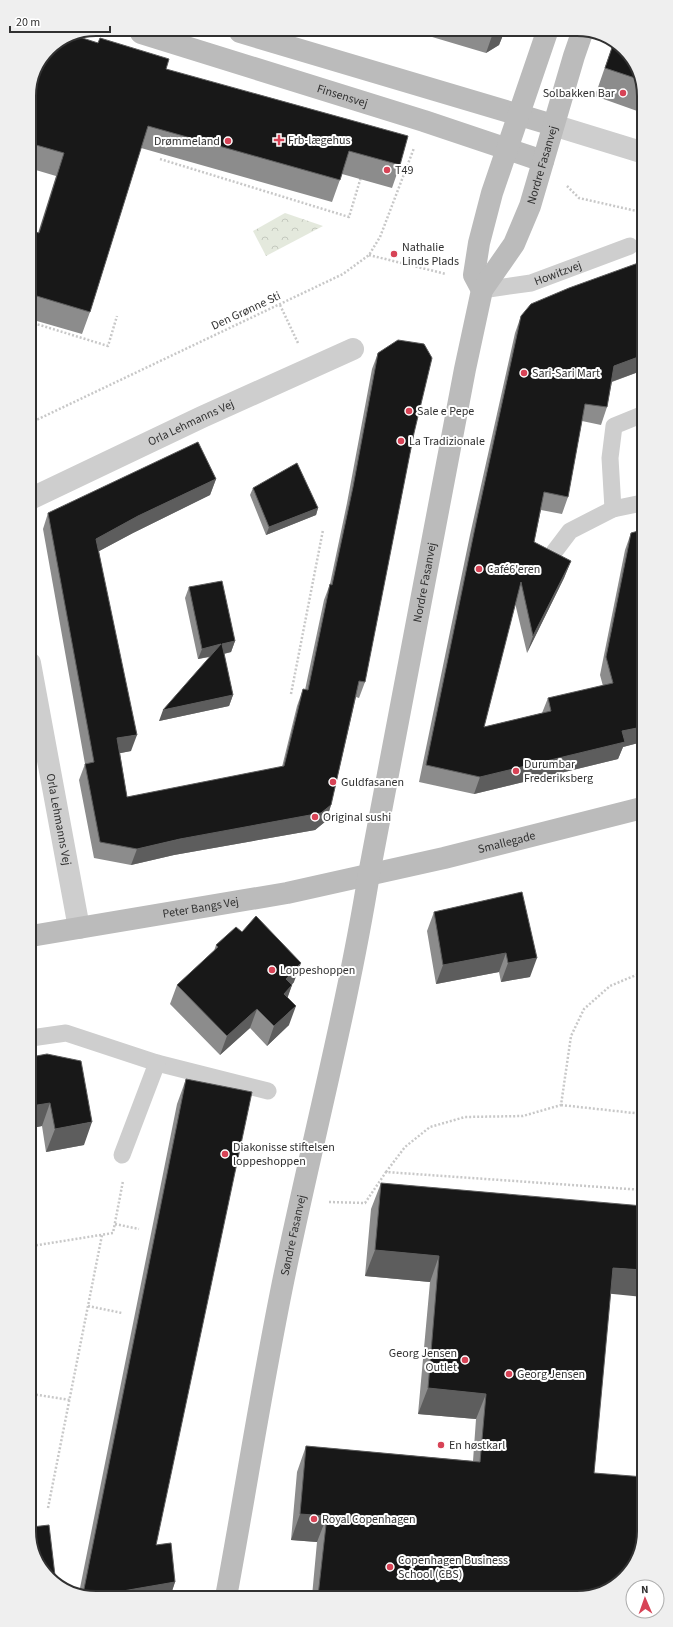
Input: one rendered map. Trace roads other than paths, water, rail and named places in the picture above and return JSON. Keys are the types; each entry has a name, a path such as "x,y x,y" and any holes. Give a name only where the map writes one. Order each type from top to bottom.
{"street":[{"name":"Finsensvej","path":"151,36 424,121 543,161"},
{"path":"246,66 250,36 519,114 637,151"},
{"name":"Nordre Fasanvej","path":"369,874 465,369 478,283 479,243 490,200 546,36"},
{"name":"Nordre Fasanvej","path":"478,283 514,244 530,206 553,125 581,36"},
{"name":"Orla Lehmanns Vej","path":"36,496 310,367 353,349"},
{"name":"Orla Lehmanns Vej","path":"36,695 79,928"},
{"name":"Smallegade","path":"369,874 444,858 637,809"},
{"name":"Peter Bangs Vej","path":"36,935 287,893 369,874"},
{"name":"Søndre Fasanvej","path":"227,1591 288,1260 357,950 369,874"}],"lane":[{"name":"Howitzvej","path":"478,283 531,283 630,246"},
{"path":"613,509 610,458 614,426 637,417"},
{"path":"548,560 570,531 613,509 637,504"},
{"path":"36,1037 66,1033 157,1063 268,1091"},
{"path":"122,1155 157,1063"}],"place":[{"name":"Solbakken Bar","path":"623,93"},
{"name":"Frb-lægehus","path":"279,140"},
{"name":"Drømmeland","path":"228,141"},
{"name":"T49","path":"387,170"},
{"name":"Nathalie Linds Plads","path":"394,254"},
{"name":"Sari-Sari Mart","path":"524,373"},
{"name":"Sale e Pepe","path":"409,411"},
{"name":"La Tradizionale","path":"401,441"},
{"name":"Café6'eren","path":"479,569"},
{"name":"Durumbar Frederiksberg","path":"516,771"},
{"name":"Guldfasanen","path":"333,782"},
{"name":"Original sushi","path":"315,817"},
{"name":"Loppeshoppen","path":"272,970"},
{"name":"Diakonisse stiftelsen loppeshoppen","path":"225,1154"},
{"name":"Georg Jensen Outlet","path":"465,1360"},
{"name":"Georg Jensen","path":"509,1374"},
{"name":"En høstkarl","path":"441,1445"},
{"name":"Royal Copenhagen","path":"314,1519"},
{"name":"Copenhagen Business School (CBS)","path":"390,1567"}]}
